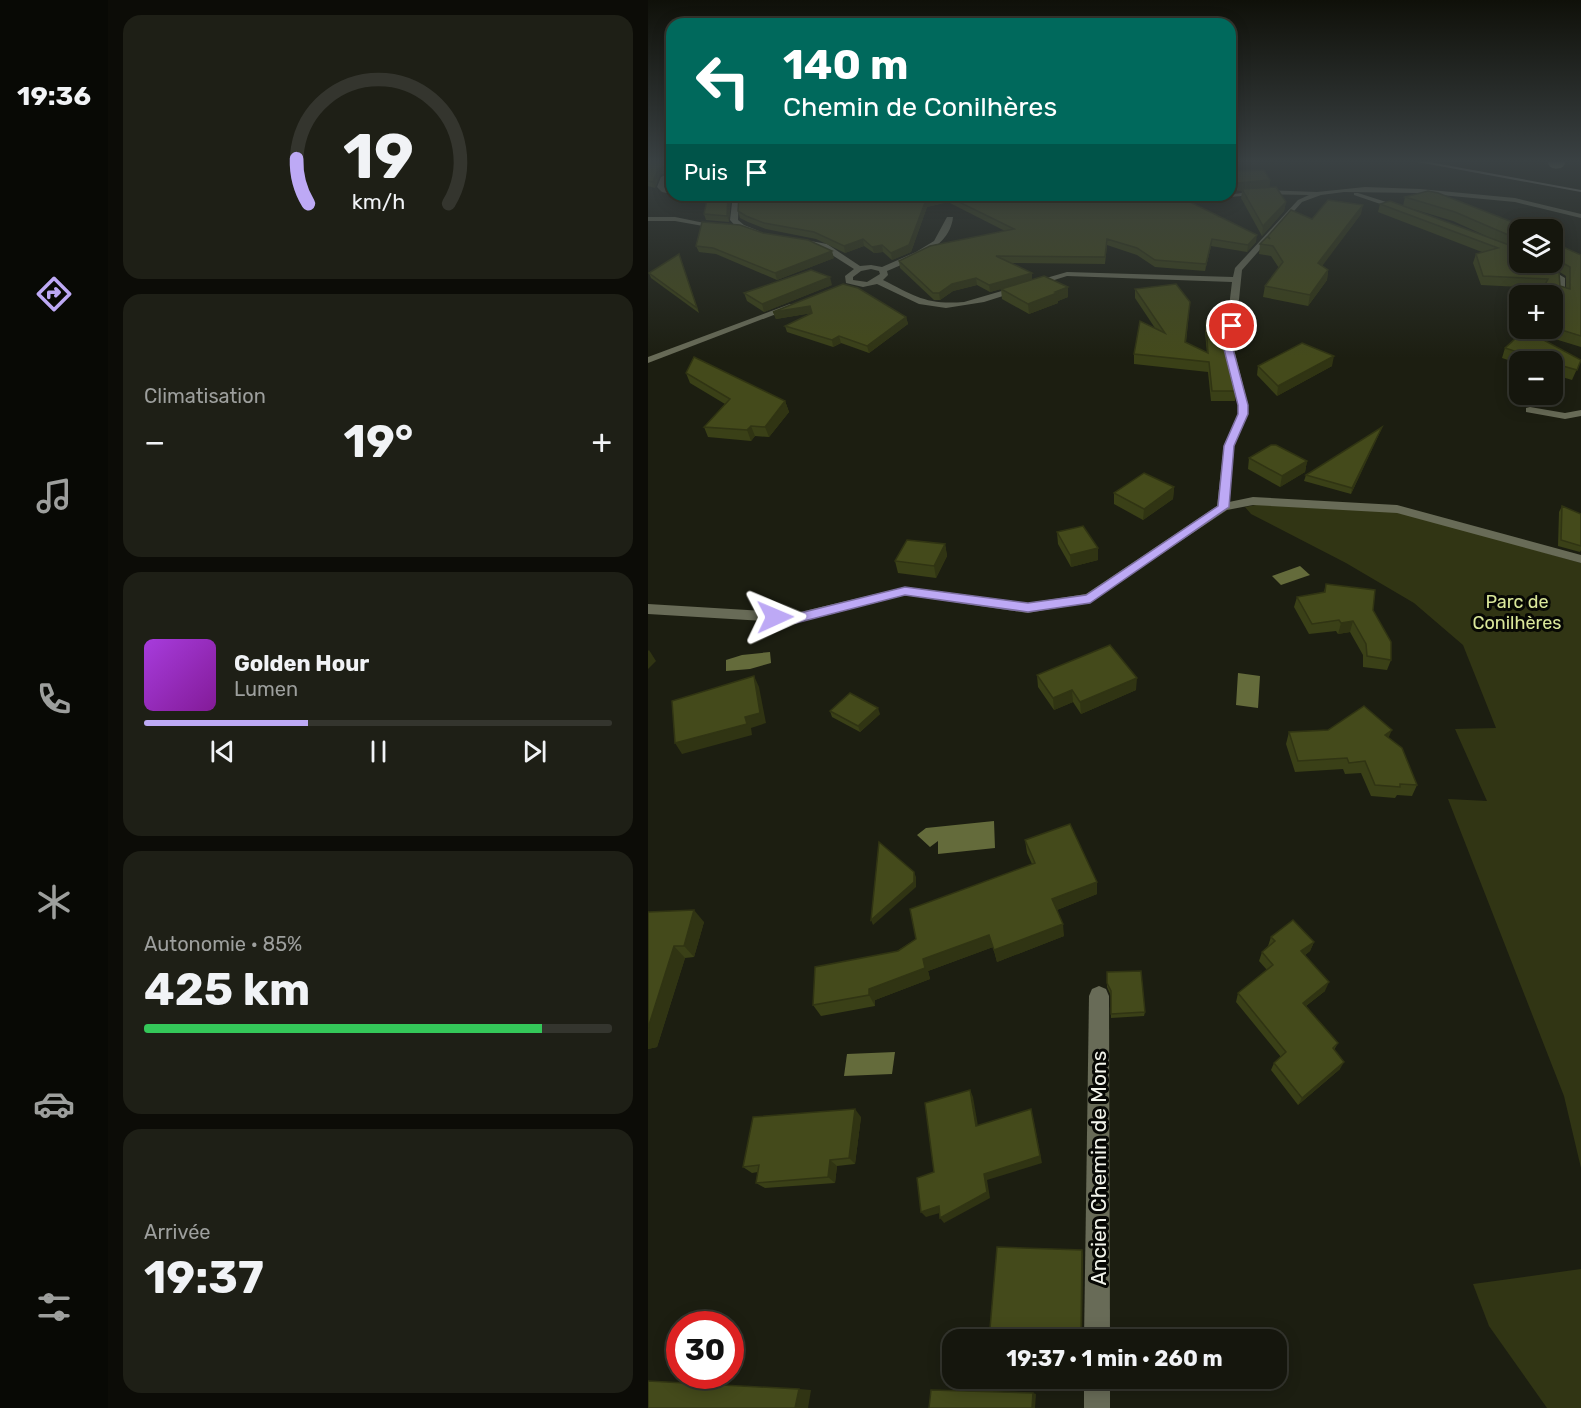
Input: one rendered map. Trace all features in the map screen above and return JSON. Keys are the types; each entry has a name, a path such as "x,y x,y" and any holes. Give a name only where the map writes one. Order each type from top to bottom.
{"street":[{"path":"712,227 741,227 765,234"},
{"path":"851,282 849,276 859,269 871,267 883,270 919,254 937,242 946,227"},
{"path":"1223,507 1229,446 1243,414 1243,405 1228,349 1238,270 1277,227"},
{"path":"790,239 824,246 859,269"},
{"path":"840,287 851,282 864,285 877,281 884,275 883,270"},
{"path":"877,281 926,304 965,306 986,301 1043,278 1066,274 1093,273 1238,280"},
{"path":"1550,273 1562,280 1562,285"},
{"path":"648,360 800,304"},
{"path":"1530,410 1565,416 1581,413"},
{"path":"648,609 796,618 905,591 1028,608 1090,598 1223,507 1253,501 1397,509 1581,559"},
{"name":"Ancien Chemin de Mons","path":"1097,1329 1099,996"},
{"path":"1097,1389 1097,1408"}],"green space":[{"name":"Parc de Conilhères","path":"1261,504 1381,510 1420,517 1581,563 1581,1168 1564,1096 1448,799 1487,801 1455,729 1496,728 1463,645 1414,603 1346,563 1251,514 1245,507"},
{"path":"1581,1269 1581,1408 1547,1408 1489,1326 1473,1284"}],"shaded area":[{"path":"1300,566 1310,575 1281,585 1272,576"},
{"path":"770,652 771,663 750,669 726,671 726,660 742,655"},
{"path":"1238,673 1260,676 1258,708 1236,705"},
{"path":"994,821 995,848 938,854 938,841 930,847 917,835 926,828"},
{"path":"895,1052 892,1074 844,1076 847,1054"}],"building":[{"path":"701,227 745,227 763,233 808,240 832,251 775,273 713,248 696,246"},
{"path":"785,227 916,227 909,245 891,253 882,245 872,247 863,239 844,246 814,232"},
{"path":"1009,227 1240,227 1257,235 1248,245 1212,239 1206,264 1155,260 1137,248 1107,239 1105,257 996,256 1032,273 989,285 976,278 952,284 939,293 933,293 899,261 930,246 1014,229"},
{"path":"1276,227 1346,227 1318,263 1328,270 1310,295 1265,286 1283,262 1273,246 1260,244 1267,237 1270,239 1268,236"},
{"path":"1441,227 1460,227 1509,245 1509,273 1559,273 1560,285 1545,285 1548,279 1483,276 1476,254 1498,248"},
{"path":"1489,227 1509,227 1509,235"},
{"path":"1563,247 1581,255 1581,336 1563,330 1563,287 1570,289 1570,267 1563,263"},
{"path":"679,254 697,308 649,273"},
{"path":"811,270 830,277 762,304 744,293"},
{"path":"1044,276 1068,287 1028,304 1001,289"},
{"path":"843,284 858,288 906,317 867,346 839,336 832,340 785,326 812,313 810,306 773,312"},
{"path":"1176,284 1190,302 1185,342 1208,353 1206,323 1225,348 1236,391 1212,391 1209,362 1134,354 1140,321 1165,333 1135,289"},
{"path":"1515,339 1542,339 1581,360 1577,370 1563,366 1563,351 1514,351 1505,348"},
{"path":"1302,343 1334,356 1278,386 1258,366"},
{"path":"694,357 785,401 765,427 751,426 747,430 704,427 730,399 686,373"},
{"path":"1382,427 1352,488 1306,475"},
{"path":"1271,445 1276,445 1307,461 1282,476 1249,458"},
{"path":"1144,473 1174,487 1144,509 1114,493"},
{"path":"1562,506 1581,514 1581,546 1561,540"},
{"path":"1083,526 1098,548 1070,555 1057,532"},
{"path":"907,540 945,544 934,566 895,561"},
{"path":"1326,584 1375,590 1373,610 1391,642 1391,660 1367,656 1366,644 1353,621 1341,623 1339,620 1312,624 1297,597 1325,592"},
{"path":"1110,645 1137,678 1080,702 1072,690 1053,698 1037,675"},
{"path":"754,676 760,713 745,717 747,724 675,743 672,701"},
{"path":"850,693 878,708 858,726 830,711"},
{"path":"1364,706 1392,730 1385,735 1402,748 1417,785 1400,784 1400,787 1375,785 1365,761 1349,763 1347,758 1298,761 1289,732 1328,730"},
{"path":"1070,824 1097,882 1052,899 1063,924 994,950 989,935 923,959 925,968 869,989 869,995 813,1005 815,967 898,951 916,939 910,909 1035,863 1025,840"},
{"path":"879,842 914,872 914,882 871,920"},
{"path":"694,910 684,946 674,946 648,1028 648,912"},
{"path":"1293,920 1314,942 1301,951 1329,982 1303,1003 1338,1043 1333,1048 1344,1062 1302,1098 1274,1063 1286,1052 1238,993 1273,965 1262,952 1275,941 1271,937"},
{"path":"1141,971 1145,1012 1111,1014 1111,991 1107,983 1107,972"},
{"path":"970,1090 976,1126 1031,1109 1040,1156 984,1174 987,1192 940,1218 939,1206 921,1212 917,1178 934,1172 925,1103"},
{"path":"855,1109 849,1158 830,1160 828,1177 756,1183 759,1165 743,1167 753,1117"},
{"path":"997,1247 1082,1250 1081,1329 990,1329"},
{"path":"648,1381 666,1382 666,1389 744,1389 744,1386 799,1389 795,1408 648,1408"},
{"path":"931,1390 1033,1393 1032,1408 929,1408"}],"route":[{"path":"775,617 796,618 905,591 1028,608 1090,598 1223,507 1229,446 1243,414 1243,405 1228,349 1232,326"}]}
